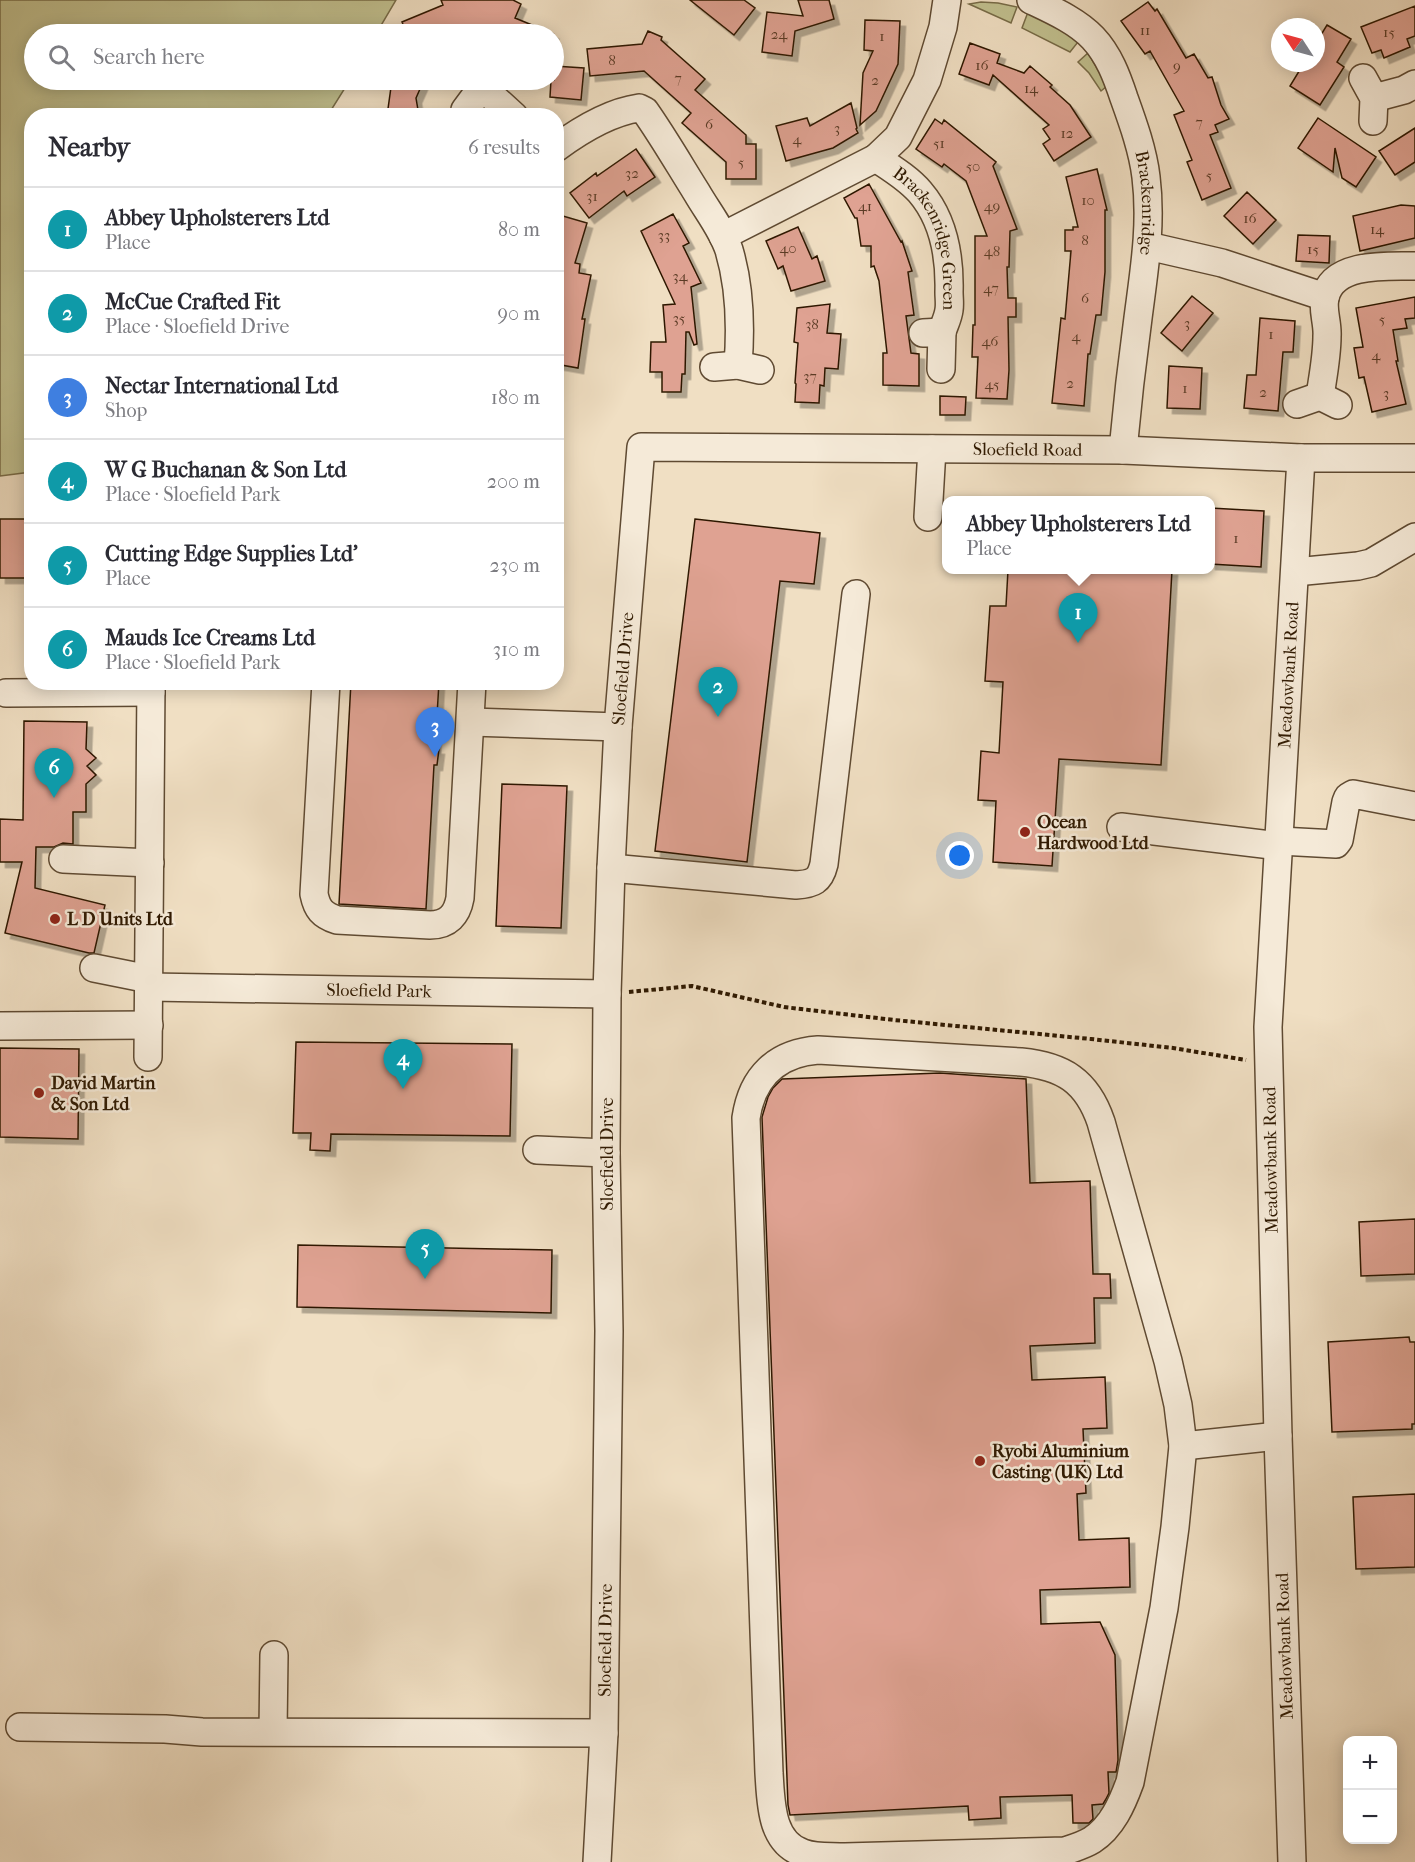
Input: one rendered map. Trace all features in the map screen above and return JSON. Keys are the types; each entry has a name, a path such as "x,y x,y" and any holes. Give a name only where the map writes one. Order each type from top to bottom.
{"street":[{"name":"Brackenridge Green","path":"723,236 876,158 898,137 927,80 943,27 947,0"},
{"name":"Brackenridge","path":"1031,0 1051,9 1085,31 1101,47 1112,65 1131,118 1146,175 1149,211 1148,246 1123,450"},
{"path":"1370,99 1404,90 1415,84"},
{"path":"466,108 477,90"},
{"path":"488,90 506,108"},
{"path":"564,142 615,114 639,108 645,111 723,236 732,260 740,323 737,367"},
{"name":"Brackenridge Green","path":"876,158 918,190 932,208 947,246 950,273 949,310 932,333 941,369"},
{"path":"1148,246 1222,263 1325,297"},
{"path":"1318,402 1327,338 1325,297 1329,288 1336,280 1353,270 1415,266"},
{"name":"Sloefield Road","path":"641,447 1123,450 1300,458 1415,458"},
{"name":"Sloefield Drive","path":"597,1860 604,1733 609,1331 606,1153 607,994 618,728 641,447"},
{"path":"928,517 932,449"},
{"name":"Meadowbank Road","path":"1292,1862 1268,1027 1300,458"},
{"path":"1295,572 1371,563 1415,537"},
{"path":"611,868 796,885 809,884 821,874 856,594"},
{"path":"6,693 78,690"},
{"path":"148,1058 151,690"},
{"path":"326,690 314,894 316,904 320,912 337,920 436,925 448,921 456,912 460,898 472,690"},
{"path":"471,722 618,728"},
{"path":"1121,827 1280,844 1336,844 1339,840 1346,800 1353,795 1415,806"},
{"path":"63,859 150,863"},
{"name":"Sloefield Park","path":"94,968 149,983 607,994"},
{"path":"0,1026 148,1024"},
{"path":"818,1050 1034,1063 1062,1072 1079,1083 1094,1104 1104,1133 1168,1361 1178,1405 1183,1446 1164,1608 1130,1782 1117,1811 1102,1831 1091,1841 1065,1851 825,1856 805,1854 797,1851 785,1841 775,1823 769,1773 745,1129 747,1108 753,1091 770,1068 790,1055 818,1050"},
{"path":"537,1150 606,1153"},
{"path":"1183,1446 1278,1436"},
{"path":"273,1731 274,1655"},
{"path":"20,1727 165,1729 202,1732 604,1733"}],"path":[{"path":"607,994 692,986 784,1007 1173,1048 1248,1061 1269,1062"}],"shaded area":[{"path":"0,0 396,0 382,24 24,24 24,90 344,90 332,108 24,108 24,473 0,476"},
{"path":"981,2 1017,7 1011,23 969,4"},
{"path":"1028,12 1055,25 1078,42 1070,52 1022,28"},
{"path":"1088,53 1107,86 1101,91 1078,62"}],"building":[{"path":"441,0 513,0 521,4 515,18 530,24 403,24 402,22 443,5"},
{"path":"690,0 744,0 755,8 734,35"},
{"path":"798,0 829,0 834,19 795,31 792,56 762,52 767,12 803,16"},
{"path":"1148,2 1155,11 1157,9 1186,58 1194,54 1208,78 1212,77 1221,105 1229,119 1215,125 1218,132 1210,135 1231,188 1202,200 1187,162 1192,160 1174,115 1184,111 1150,51 1145,54 1121,21"},
{"path":"1415,6 1415,36 1407,39 1410,47 1384,58 1381,50 1372,53 1361,27"},
{"path":"865,20 900,21 898,64 876,111 860,125 863,73 873,51 864,50"},
{"path":"1327,25 1351,39 1337,62 1344,67 1320,105 1290,86 1299,72 1325,72 1325,28"},
{"path":"648,31 662,37 661,40 705,79 695,90 746,135 746,144 756,144 756,179 726,179 726,162 682,123 691,113 644,71 590,76 587,49 642,44"},
{"path":"970,43 1000,54 997,63 1024,73 1030,66 1070,105 1091,137 1054,161 1043,144 1050,139 1043,129 1049,125 993,75 989,85 959,74"},
{"path":"564,67 584,68 581,100 550,97 550,90 564,90"},
{"path":"391,90 420,90 416,98 418,108 388,108"},
{"path":"851,103 858,133 833,148 786,161 776,126 807,118 810,126"},
{"path":"1318,118 1376,157 1356,187 1342,178 1335,148 1333,172 1298,148"},
{"path":"935,119 942,124 944,120 996,162 993,166 1017,229 1010,231 1009,267 1007,267 1008,298 1016,298 1016,317 1008,317 1007,399 976,398 978,357 972,357 973,325 975,325 975,236 987,236 966,181 944,164 942,167 916,149"},
{"path":"1415,128 1415,162 1395,175 1379,151"},
{"path":"636,149 655,177 627,196 624,191 589,218 570,193 596,173 597,176"},
{"path":"1097,169 1107,210 1105,210 1105,272 1101,315 1096,315 1090,354 1088,354 1084,406 1052,403 1061,318 1065,319 1071,251 1065,251 1065,230 1078,227 1066,177"},
{"path":"869,184 902,241 912,271 908,272 914,315 906,316 911,353 919,354 919,386 883,385 883,353 887,353 879,281 874,266 871,267 871,246 861,246 857,218 844,198"},
{"path":"1247,192 1276,220 1253,244 1224,216"},
{"path":"1401,205 1415,206 1415,238 1360,251 1353,216"},
{"path":"673,214 689,243 683,246 701,283 691,287 697,344 694,345 689,332 686,332 685,374 682,374 681,392 662,392 662,372 650,372 651,342 666,342 663,305 675,304 641,231"},
{"path":"564,216 587,223 575,263 580,264 579,273 591,275 582,319 585,319 578,368 564,365"},
{"path":"798,227 812,259 817,256 825,281 791,291 783,266 778,269 766,241"},
{"path":"1298,235 1330,236 1329,263 1296,261"},
{"path":"1192,296 1213,313 1182,351 1161,333"},
{"path":"1415,297 1415,318 1405,319 1407,328 1393,330 1398,361 1396,361 1406,404 1372,412 1364,377 1359,378 1354,348 1363,347 1356,308"},
{"path":"830,304 827,333 841,334 838,369 825,368 824,386 820,385 819,403 795,402 798,343 794,342 797,308"},
{"path":"1260,318 1295,321 1293,352 1283,352 1278,411 1244,408 1247,375 1256,375"},
{"path":"1169,366 1202,368 1200,409 1167,408"},
{"path":"940,396 966,397 965,415 940,415"},
{"path":"1215,508 1264,511 1261,567 1215,564"},
{"path":"0,519 24,519 24,578 0,578"},
{"path":"695,519 820,533 814,584 780,581 747,862 655,851"},
{"path":"1008,574 1172,574 1161,765 1059,759 1052,866 993,862 996,801 978,800 981,751 999,753 1003,682 985,681 990,606 1006,606"},
{"path":"351,690 439,690 435,749 439,749 437,765 434,765 426,909 339,904"},
{"path":"24,721 87,722 86,749 96,758 87,766 96,775 86,784 86,812 73,812 73,844 63,843 54,847 36,847 35,888 105,905 94,953 5,933 22,862 0,862 0,819 23,820"},
{"path":"502,784 567,786 561,928 496,926"},
{"path":"296,1042 512,1044 510,1136 331,1134 330,1151 310,1150 311,1133 293,1133"},
{"name":"David Martin & Son Ltd","path":"0,1048 79,1049 78,1139 0,1137"},
{"name":"Ryobi Aluminium Casting (UK) Ltd","path":"940,1073 1026,1079 1030,1183 1090,1181 1093,1274 1110,1274 1111,1298 1094,1298 1095,1343 1030,1346 1032,1380 1105,1377 1107,1428 1083,1429 1086,1493 1077,1494 1079,1540 1129,1538 1130,1587 1040,1590 1041,1624 1100,1622 1115,1655 1118,1760 1116,1772 1108,1772 1109,1793 1103,1804 1092,1805 1093,1819 1089,1823 1073,1823 1072,1795 1000,1797 1001,1818 969,1820 968,1806 790,1815 788,1805 762,1117 768,1097 782,1079"},
{"path":"1415,1219 1415,1274 1361,1276 1359,1222"},
{"path":"298,1245 552,1250 551,1313 297,1307"},
{"path":"1409,1337 1410,1342 1415,1342 1415,1424 1412,1424 1412,1429 1332,1432 1328,1342"},
{"path":"1415,1494 1415,1567 1356,1569 1353,1497"}],"place":[{"name":"Abbey Upholsterers Ltd","path":"1078,643"},
{"name":"McCue Crafted Fit","path":"718,717"},
{"name":"Nectar International Ltd","path":"435,757"},
{"name":"Mauds Ice Creams Ltd","path":"54,798"},
{"name":"Ocean Hardwood Ltd","path":"1025,832"},
{"name":"L D Units Ltd","path":"55,919"},
{"name":"W G Buchanan & Son Ltd","path":"403,1089"},
{"name":"David Martin & Son Ltd","path":"39,1093"},
{"name":"Cutting Edge Supplies Ltd'","path":"425,1279"},
{"name":"Ryobi Aluminium Casting (UK) Ltd","path":"980,1461"}]}
